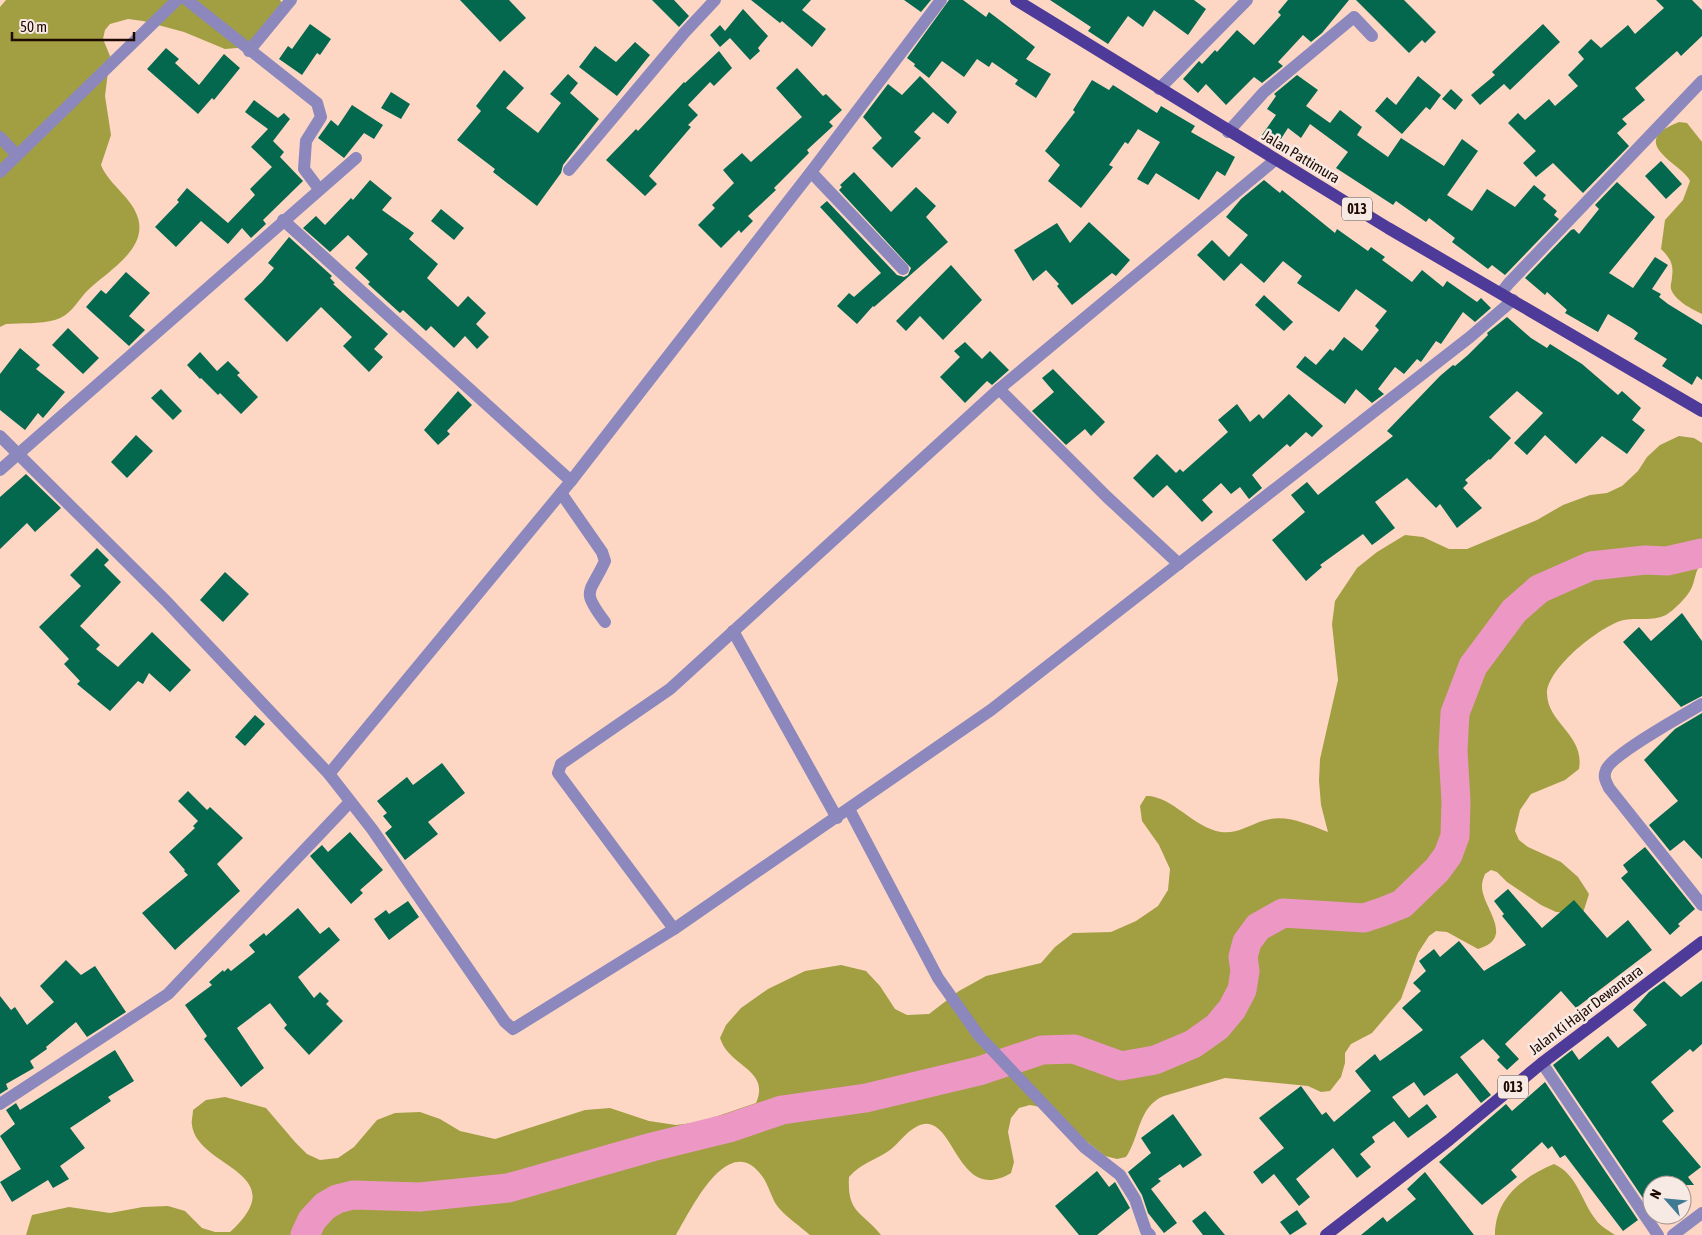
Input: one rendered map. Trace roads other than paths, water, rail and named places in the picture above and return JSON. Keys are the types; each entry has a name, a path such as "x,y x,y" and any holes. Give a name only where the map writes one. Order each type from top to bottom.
{"main road":[{"name":"Jalan Pattimura","path":"1020,1 1228,132 1702,411"},
{"name":"Jalan Ki Hajar Dewantara","path":"1326,1235 1449,1140 1542,1063 1702,942"}],"street":[{"path":"0,172 177,0"},
{"path":"187,0 316,103 321,118 306,141 304,168 319,189"},
{"path":"249,51 291,0"},
{"path":"569,170 685,32 715,0"},
{"path":"329,774 562,493 811,172 941,0"},
{"path":"1159,89 1247,0"},
{"path":"1228,132 1264,92 1354,17 1372,36"},
{"path":"1501,293 1702,81"},
{"path":"0,138 17,155"},
{"path":"0,470 356,158"},
{"path":"674,929 579,804 558,773 558,768 670,689 1000,389 1275,160"},
{"path":"811,172 903,269"},
{"path":"283,220 571,481"},
{"path":"0,436 166,600 329,774 372,829 505,1022 513,1029 674,929 991,710 1470,337 1513,300"},
{"path":"1000,389 1107,497 1179,564"},
{"path":"562,493 602,552 605,561 589,595 590,602 605,622"},
{"path":"733,631 837,818"},
{"path":"1702,704 1662,726 1620,757 1606,768 1604,777 1609,788 1702,905"},
{"path":"0,1104 168,994 350,802"},
{"path":"849,809 938,978 979,1036 1084,1146 1120,1175 1136,1199 1146,1230 1150,1235"},
{"path":"1542,1063 1658,1235"},
{"path":"1673,1235 1702,1213"}],"waterway":[{"path":"305,1235 312,1220 325,1206 337,1199 353,1195 420,1197 508,1188 652,1147 729,1128 782,1110 866,1098 979,1071 1042,1050 1074,1049 1121,1066 1155,1060 1193,1044 1217,1027 1232,1009 1242,990 1245,971 1243,957 1247,942 1258,927 1283,913 1364,918 1402,904 1437,870 1448,855 1455,836 1456,801 1453,751 1455,713 1473,666 1514,611 1539,589 1591,566 1645,560 1667,561 1702,553"}]}
